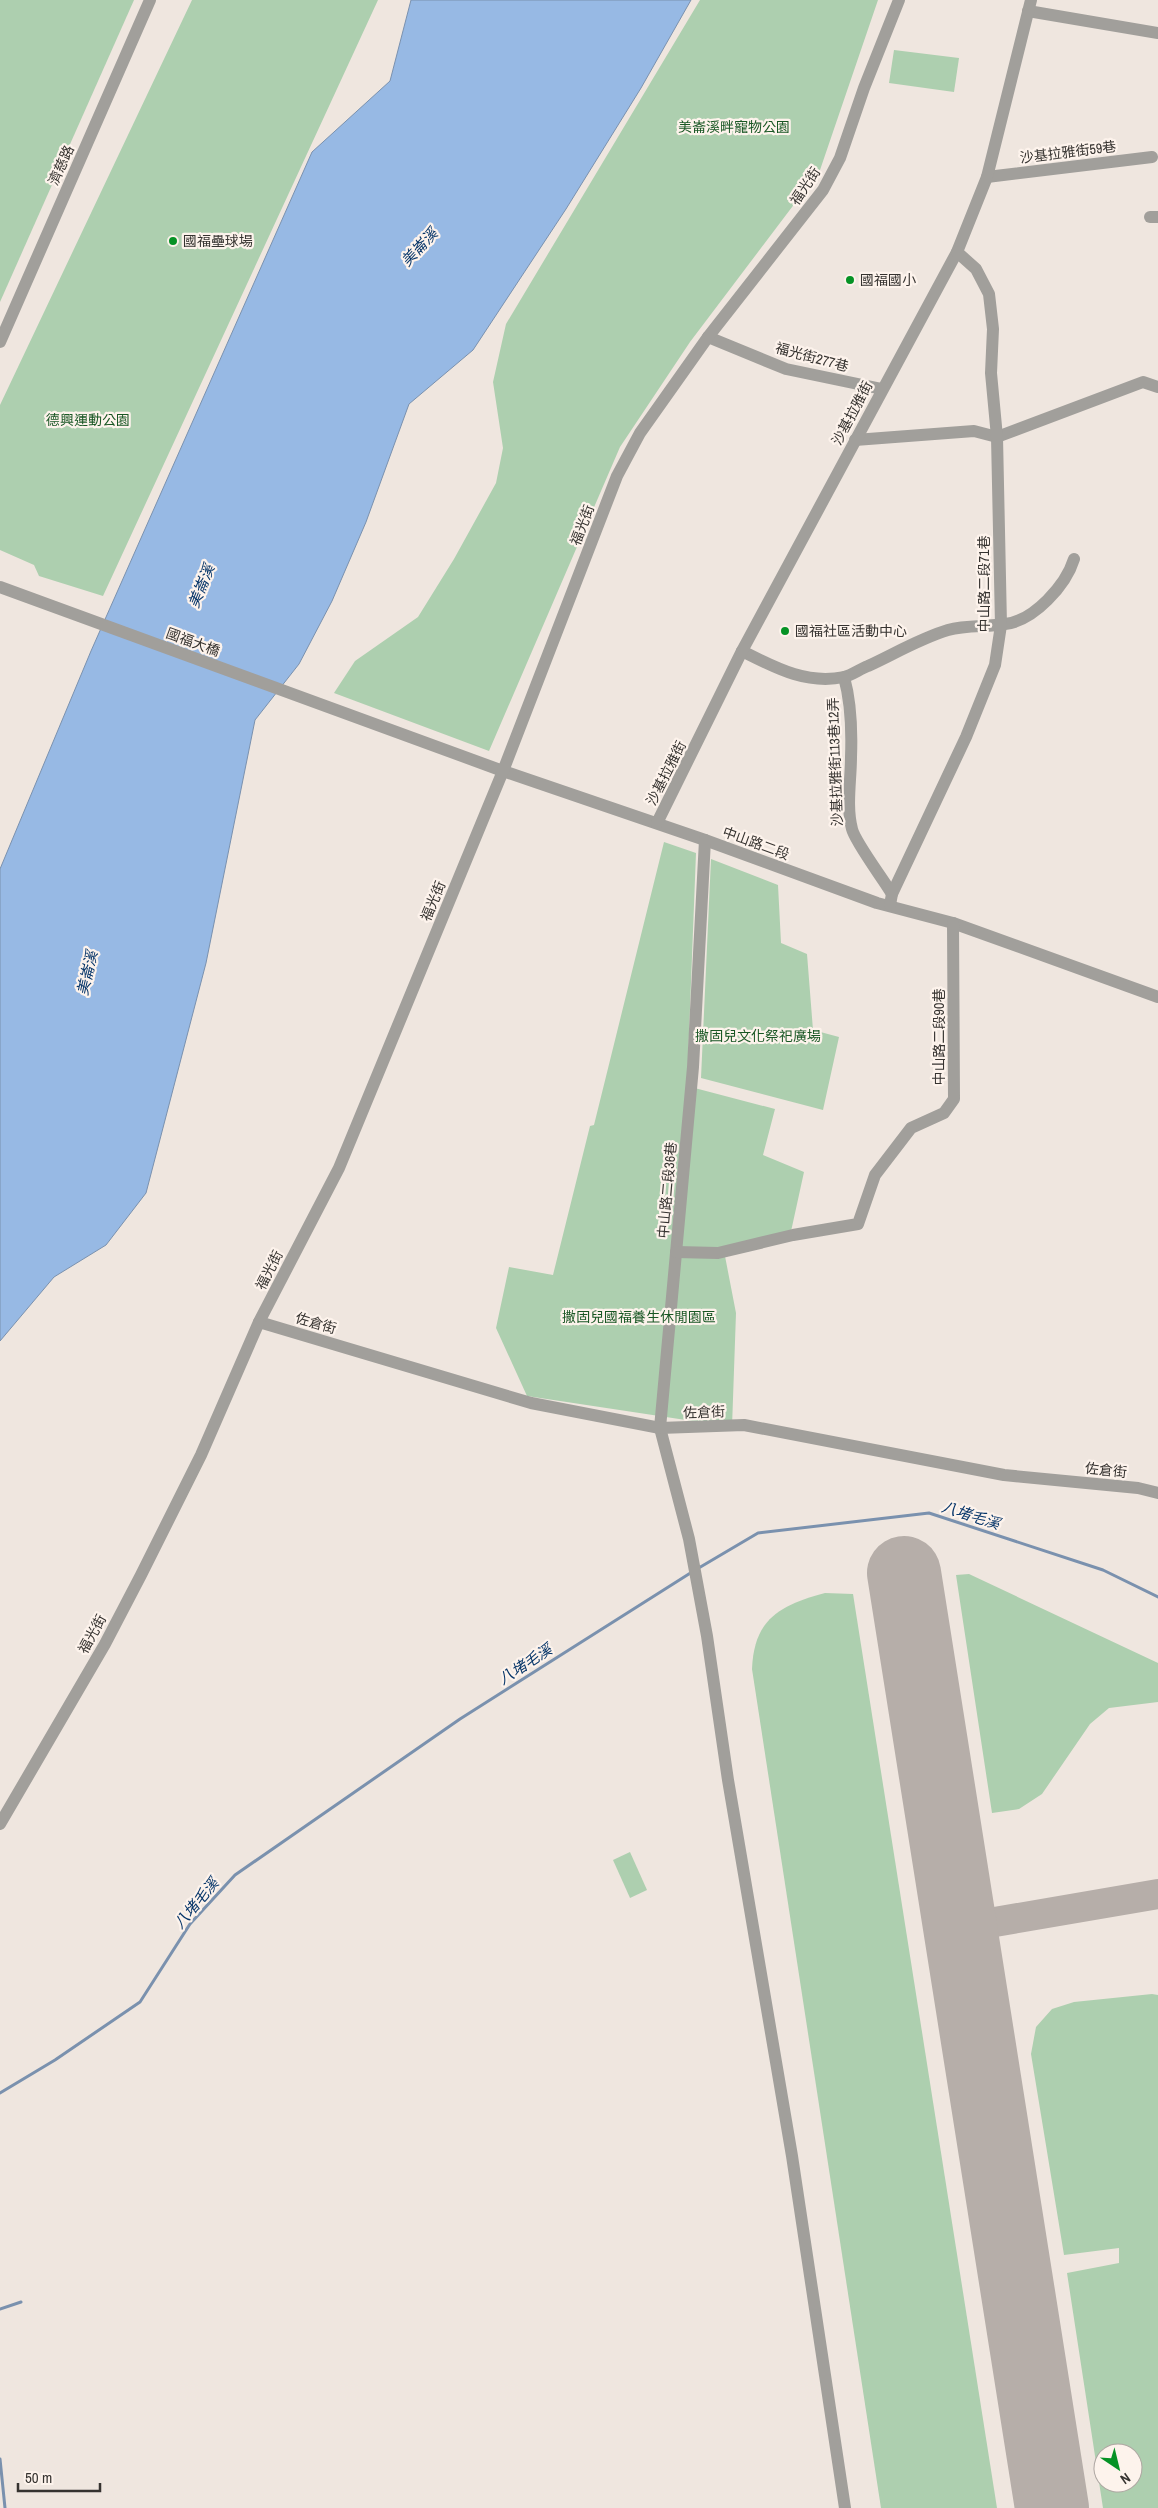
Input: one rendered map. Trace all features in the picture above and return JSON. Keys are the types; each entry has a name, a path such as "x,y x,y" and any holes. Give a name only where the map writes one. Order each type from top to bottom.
{"street":[{"name":"濟慈路","path":"0,342 150,0"},
{"name":"福光街","path":"0,1824 105,1644 205,1447 259,1322 338,1168 503,771 617,476 640,433 708,337 823,190 840,158 864,88 899,0"},
{"path":"1030,5 1158,33"},
{"name":"沙基拉雅街","path":"657,823 742,652 956,252 987,177 1030,5"},
{"name":"沙基拉雅街59巷","path":"987,177 1152,157"},
{"name":"中山路二段71巷","path":"891,900 966,737 995,665 1001,625 998,437 991,372 993,329 989,294 976,269 956,252"},
{"name":"福光街277巷","path":"708,337 786,369 882,389"},
{"path":"855,440 974,431 998,437 1143,382 1158,387"},
{"path":"742,652 790,674 801,677 844,677 949,630 1001,625 1019,619 1045,602 1069,574 1074,559"},
{"name":"國福大橋","path":"0,587 344,713"},
{"name":"沙基拉雅街113巷12弄","path":"844,677 848,691 850,720 849,795 852,832 891,900"},
{"name":"中山路二段","path":"344,713 503,771 705,840 877,903 891,900 1158,997"},
{"name":"中山路二段36巷","path":"705,840 693,1067 660,1428 689,1538 697,1590 707,1636 728,1780 792,2156 845,2508"},
{"name":"中山路二段90巷","path":"676,1252 718,1253 793,1235 858,1224 876,1175 911,1128 944,1113 954,1099 953,923"},
{"name":"佐倉街","path":"259,1322 531,1404 660,1428 744,1425 1004,1475 1138,1488 1158,1493"}],"green space":[{"path":"0,0 134,0 0,302"},
{"name":"德興運動公園","path":"192,0 378,0 103,596 39,576 34,565 0,550 0,405"},
{"name":"美崙溪畔寵物公園","path":"700,0 878,0 820,170 690,342 620,447 489,751 334,693 355,661 418,617 454,559 496,483 503,448 493,382 506,324"},
{"path":"894,50 959,58 954,92 889,83"},
{"name":"撒固兒國福養生休閒園區","path":"664,842 696,853 687,1086 775,1109 763,1155 804,1172 790,1236 724,1251 736,1313 732,1427 527,1396 496,1328 509,1267 553,1275 590,1126 594,1125"},
{"name":"撒固兒文化祭祀廣場","path":"711,859 778,885 781,943 807,954 813,1030 839,1037 823,1110 701,1078"},
{"path":"969,1574 1158,1663 1158,1702 1109,1708 1090,1724 1042,1794 1019,1809 992,1813 956,1575"},
{"path":"825,1593 853,1594 997,2508 881,2508 752,1669 758,1637 764,1626 773,1616 795,1603"},
{"path":"630,1852 647,1890 630,1898 613,1860"},
{"path":"1158,1995 1158,2508 1103,2508 1101,2493 1143,2493 1143,2443 1093,2443 1067,2273 1119,2263 1119,2248 1064,2255 1031,2054 1036,2027 1052,2009 1074,2002"}],"water":[{"name":"美崙溪","path":"411,0 691,0 641,88 566,209 473,350 409,404 366,522 332,601 299,664 255,720 206,963 146,1193 106,1245 54,1277 0,1341 0,869 91,651 312,152 390,81"}],"waterway":[{"name":"八堵毛溪","path":"697,1569 758,1533 929,1513 1103,1570 1158,1597"},
{"name":"八堵毛溪","path":"0,2093 55,2060 140,2002 190,1924 235,1875 460,1719 692,1572"},
{"path":"0,2309 21,2302"},
{"path":"0,2459 5,2508"}],"taxiway":[{"path":"960,1928 1158,1894"}],"runway":[{"path":"904,1573 1052,2508"}],"place":[{"name":"國福壘球場","path":"173,241"},
{"name":"國福國小","path":"850,280"},
{"name":"國福社區活動中心","path":"785,631"}]}
